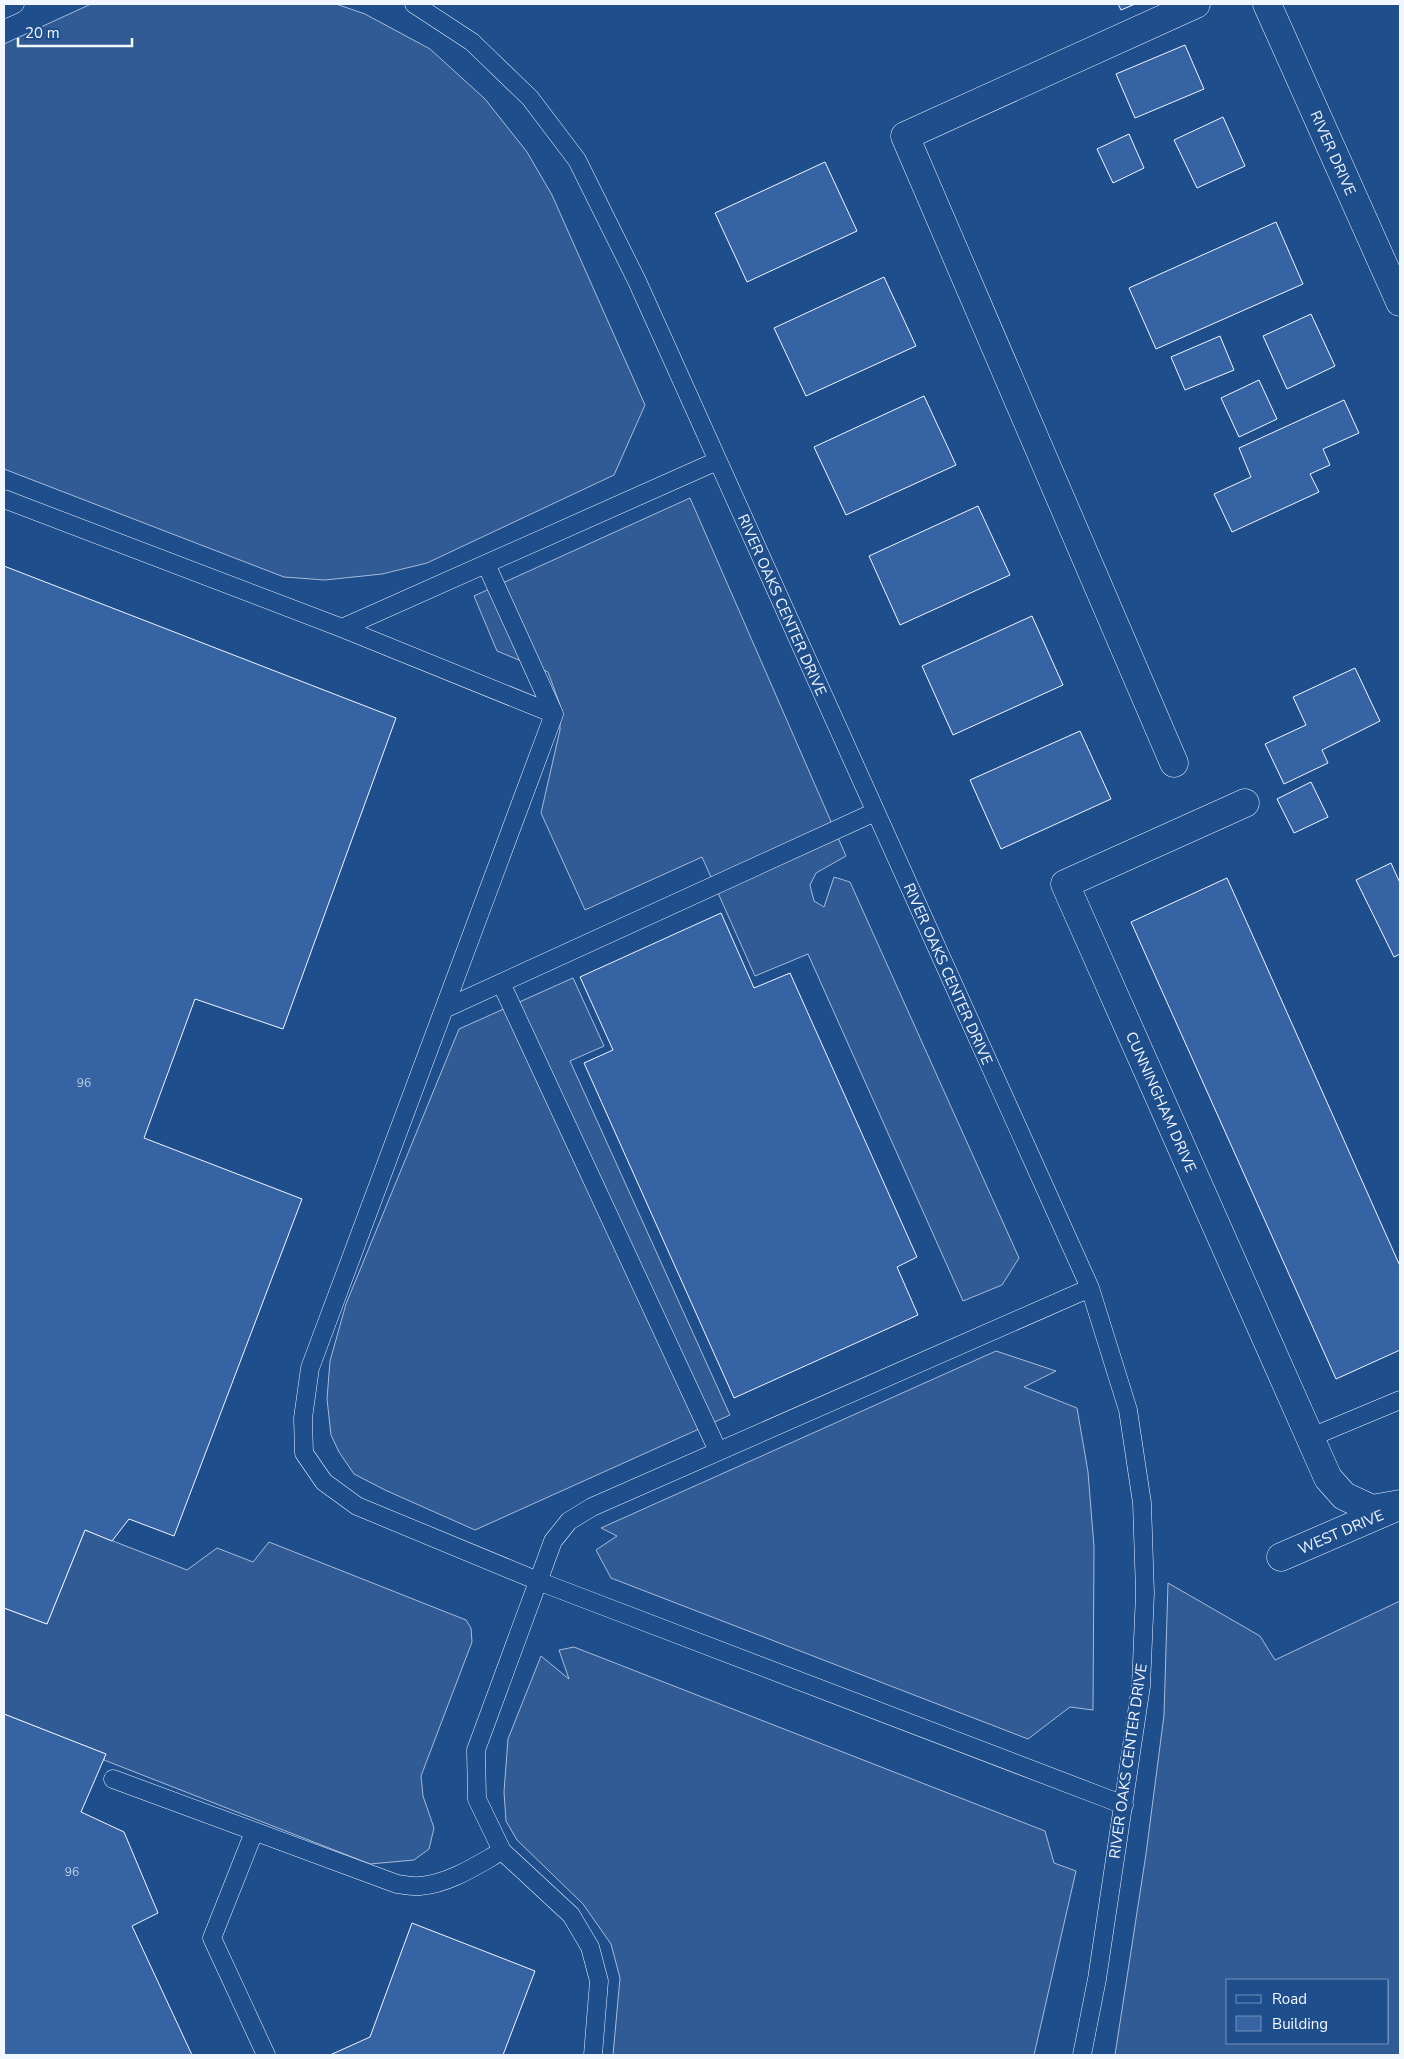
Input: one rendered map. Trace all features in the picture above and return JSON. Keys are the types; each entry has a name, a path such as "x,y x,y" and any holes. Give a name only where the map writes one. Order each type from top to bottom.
{"street":[{"path":"1174,763 905,136 1196,4"},
{"name":"RIVER DRIVE","path":"1267,4 1400,302"},
{"name":"CUNNINGHAM DRIVE","path":"1245,803 1065,884 1309,1438 1328,1478 1344,1496"},
{"name":"WEST DRIVE","path":"1344,1496 1372,1509 1400,1505"},
{"name":"WEST DRIVE","path":"1281,1557 1400,1505"}],"lane":[{"path":"4,9 15,4"},
{"name":"RIVER OAKS CENTER DRIVE","path":"414,4 472,42 530,98 577,160 616,236 1090,1288 1128,1410 1142,1503 1144,1593 1142,1686 1089,2024 1082,2055"},
{"path":"342,628 717,460"},
{"path":"4,499 342,628 554,714"},
{"path":"486,564 554,714 310,1368 303,1418 304,1454 324,1482 357,1506 538,1581 1124,1805"},
{"path":"444,1009 875,812"},
{"path":"501,983 718,1451"},
{"path":"593,2055 599,1981 590,1947 571,1915 502,1851 477,1799 476,1750 553,1541 569,1521 592,1507 1090,1288"},
{"path":"1309,1438 1400,1400"},
{"path":"113,1778 397,1884 420,1886 466,1871 502,1851"},
{"path":"254,1832 212,1938 266,2055"}],"shaded area":[{"path":"91,4 336,4 365,14 430,49 485,99 527,152 552,195 645,405 614,475 427,563 382,574 325,580 284,577 4,469 4,44"},
{"path":"690,498 846,856 816,873 810,885 814,901 824,907 834,877 850,882 1019,1258 1002,1285 963,1301 808,954 755,976 702,857 585,910 541,813 560,730 560,705 548,672 497,651 474,596"},
{"path":"573,978 604,1046 570,1061 730,1415 475,1530 385,1490 354,1474 339,1452 331,1435 327,1399 330,1361 346,1304 459,1029"},
{"path":"996,1351 1056,1371 1024,1387 1077,1408 1088,1472 1094,1547 1093,1710 1070,1707 1028,1739 611,1578 596,1550 617,1536 601,1528"},
{"path":"85,1530 187,1570 217,1548 253,1562 269,1542 466,1620 471,1628 472,1642 421,1776 423,1796 434,1828 429,1849 414,1860 370,1864 104,1760 105,1754 4,1714 4,1608 47,1624"},
{"path":"1168,1583 1260,1636 1275,1660 1400,1601 1400,2055 1115,2055 1146,1854 1164,1715"},
{"path":"574,1647 1045,1831 1054,1863 1076,1871 1034,2055 613,2055 620,1978 611,1944 583,1904 517,1840 506,1821 504,1792 508,1739 541,1656 569,1679 559,1650"}],"building":[{"path":"1118,4 1135,4 1121,10"},
{"path":"1185,45 1204,89 1135,118 1116,74"},
{"path":"1223,117 1245,166 1197,188 1174,140"},
{"path":"1129,134 1144,168 1113,183 1097,149"},
{"path":"825,162 857,231 747,282 715,213"},
{"path":"1276,222 1303,284 1156,349 1129,288"},
{"path":"884,277 916,346 806,396 774,328"},
{"path":"1311,314 1335,366 1287,389 1263,336"},
{"path":"1220,336 1234,370 1185,390 1171,357"},
{"path":"1259,380 1277,419 1239,437 1221,398"},
{"path":"924,396 956,465 846,515 814,447"},
{"path":"1344,400 1359,433 1323,449 1330,465 1310,474 1319,492 1232,532 1214,494 1251,477 1239,448"},
{"path":"978,506 1010,575 900,625 869,556"},
{"path":"4,566 396,718 283,1029 195,999 144,1138 302,1199 174,1536 129,1519 112,1541 85,1530 47,1624 4,1608"},
{"path":"1032,616 1063,685 953,735 922,666"},
{"path":"1355,668 1380,721 1322,750 1328,763 1284,784 1265,744 1306,725 1293,697"},
{"path":"1080,731 1111,799 1001,849 970,780"},
{"path":"1311,782 1328,817 1294,833 1277,799"},
{"path":"1391,863 1400,883 1400,954 1394,957 1356,880"},
{"path":"1227,878 1400,1266 1400,1350 1336,1379 1131,922"},
{"path":"721,913 754,988 790,973 917,1257 897,1267 918,1315 734,1398 584,1063 613,1050 580,977"},
{"path":"4,1714 106,1754 81,1812 124,1832 158,1913 132,1926 192,2055 4,2055"},
{"path":"412,1923 535,1971 503,2055 330,2055 370,2037"}]}
